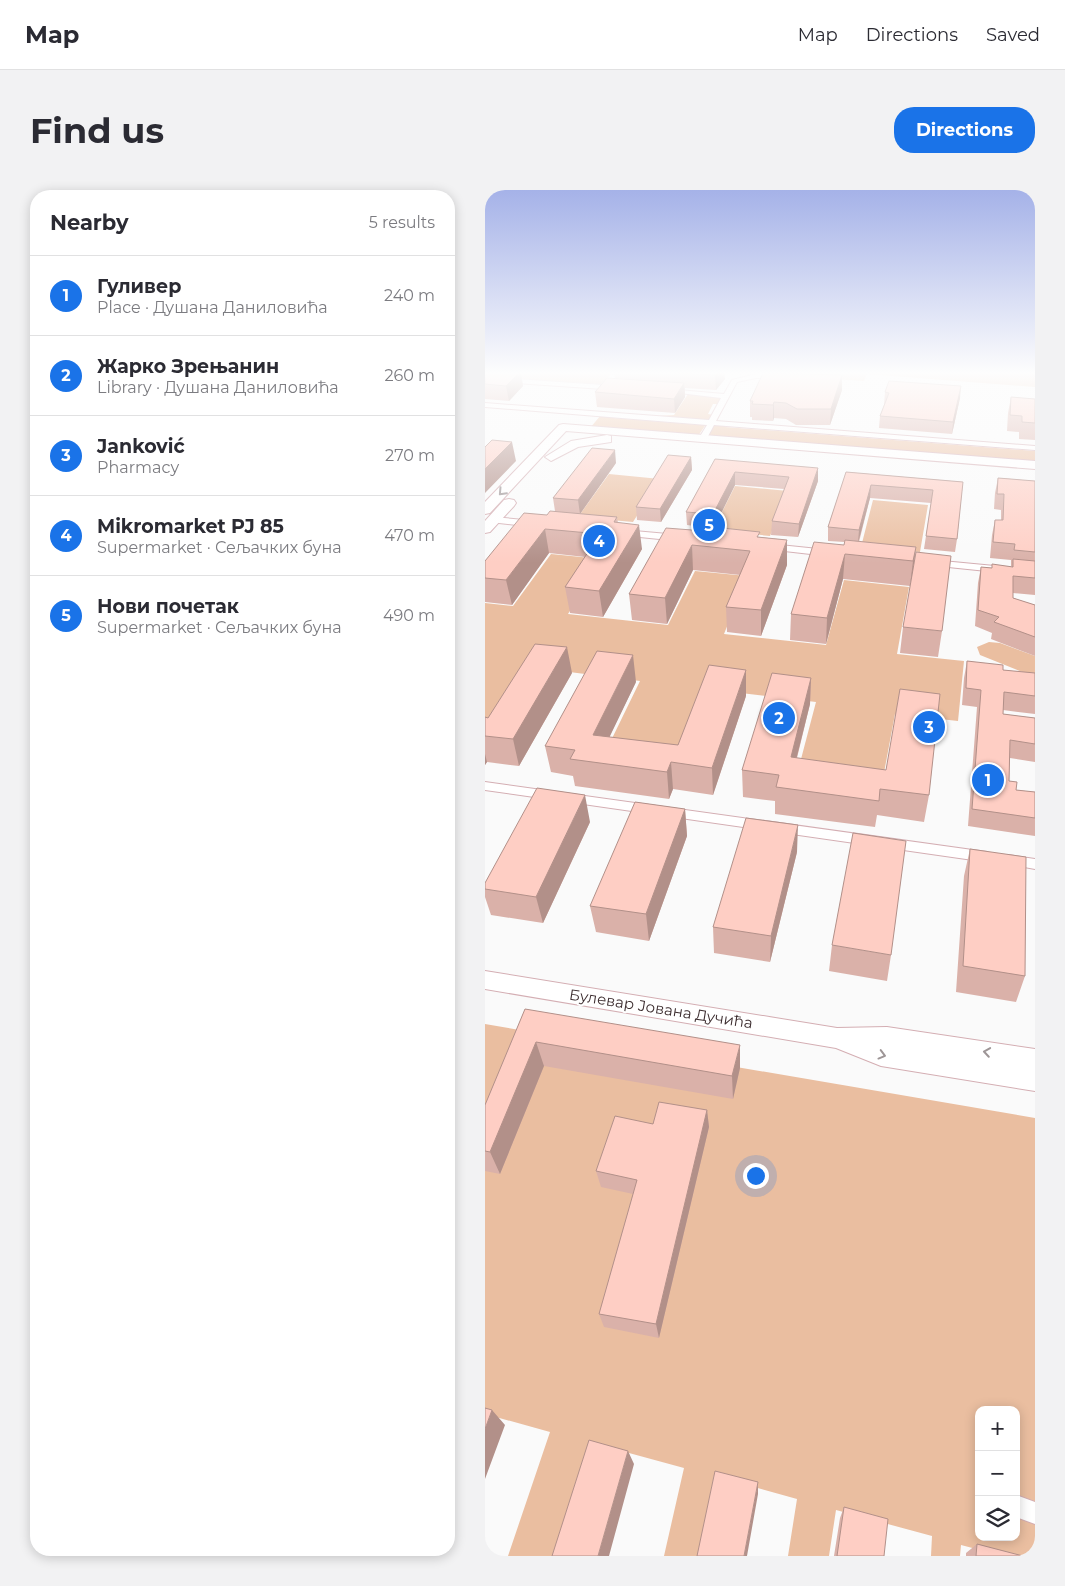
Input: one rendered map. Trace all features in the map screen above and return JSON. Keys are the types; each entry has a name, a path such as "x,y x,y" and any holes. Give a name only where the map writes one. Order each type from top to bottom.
{"main road":[{"path":"488,519 562,436"},
{"path":"488,519 551,456 563,436"},
{"path":"608,436 1035,471"},
{"path":"665,436 1035,465"},
{"path":"551,456 575,444 624,438"}],"street":[{"path":"882,436 1035,448"},
{"path":"488,519 545,525"},
{"path":"614,532 691,540"},
{"path":"758,546 834,554"},
{"path":"920,562 1035,573"},
{"path":"485,786 1035,864"},
{"name":"Булевар Јована Дучића","path":"485,980 837,1038 887,1037 1035,1060"},
{"name":"Булевар Јована Дучића","path":"837,1038 881,1056 1035,1080"},
{"path":"1020,1507 1035,1513"}],"shaded area":[{"path":"838,436 1035,451 1035,464 707,437"},
{"path":"609,474 660,479 633,522 578,517"},
{"path":"735,486 788,491 770,536 713,530"},
{"path":"873,500 928,505 920,552 861,547"},
{"path":"551,554 601,559 568,614 668,625 695,571 747,576 724,634 826,645 844,580 909,587 897,654 964,661 958,721 895,714 880,794 795,782 816,702 707,689 675,769 602,759 640,681 538,668 485,742 485,603 513,606"},
{"path":"989,642 1000,643 1035,656 1035,677 980,655 977,647"},
{"path":"485,1024 1035,1118 1035,1556 1003,1556 961,1545 960,1556 931,1556 932,1536 836,1510 829,1556 788,1556 797,1499 714,1476 698,1556 664,1556 684,1468 596,1444 561,1556 508,1556 550,1432 485,1414"}],"building":[{"path":"492,440 512,442 485,469 485,447"},
{"path":"592,448 615,450 578,500 553,498"},
{"path":"668,455 691,457 660,509 636,507"},
{"path":"715,459 818,468 799,524 772,521 789,477 735,472 713,514 686,512"},
{"path":"846,472 963,482 957,539 926,536 933,490 871,485 859,530 828,527"},
{"path":"998,478 1035,481 1035,552 1014,550 1015,544 993,542 995,520 1003,520 1004,494 997,494"},
{"path":"550,511 617,517 614,522 639,525 599,591 565,587 600,534 545,529 506,580 485,578 485,561 524,513 547,515"},
{"path":"694,525 760,532 757,537 787,540 761,610 726,607 750,551 692,545 665,598 629,594 666,528 692,530"},
{"path":"845,540 916,547 913,561 845,554 827,618 791,614 814,542 844,545"},
{"path":"916,552 951,556 942,631 903,627"},
{"path":"1013,559 1035,561 1035,578 1013,576 1013,598 1035,605 1035,637 994,622 999,617 978,610 981,567 992,568 992,564 1013,567"},
{"path":"535,644 567,647 513,739 485,736 485,717 488,718"},
{"path":"597,651 633,655 593,735 678,745 709,665 746,670 712,768 671,762 667,772 570,759 575,750 545,746"},
{"path":"967,661 1003,665 1003,670 1035,673 1035,696 1004,692 1003,714 1035,718 1035,744 1010,740 1009,781 1017,782 1016,790 1035,792 1035,818 972,809 981,690 966,688"},
{"path":"772,673 811,678 791,757 886,770 900,689 940,694 929,795 880,789 879,801 776,787 779,775 742,770"},
{"path":"537,788 585,795 536,897 485,889 485,883"},
{"path":"635,802 685,809 646,914 590,906"},
{"path":"746,818 798,825 771,936 713,927"},
{"path":"853,833 906,841 891,955 832,945"},
{"path":"970,849 1026,857 1025,976 963,966"},
{"path":"525,1009 740,1045 732,1076 536,1042 490,1152 485,1151 485,1105"},
{"path":"659,1102 707,1110 656,1324 599,1314 637,1180 596,1171 615,1116 653,1124"},
{"path":"485,1408 492,1410 485,1429"},
{"path":"589,1440 628,1451 598,1556 552,1556"},
{"path":"715,1471 758,1482 744,1556 697,1556"},
{"path":"844,1507 888,1519 884,1556 837,1556"},
{"path":"977,1544 1023,1556 976,1556"}],"place":[{"name":"Нови почетак","path":"709,525"},
{"name":"Mikromarket PJ 85","path":"599,541"},
{"name":"Жарко Зрењанин","path":"779,718"},
{"name":"Janković","path":"929,727"},
{"name":"Гуливер","path":"988,780"}]}
